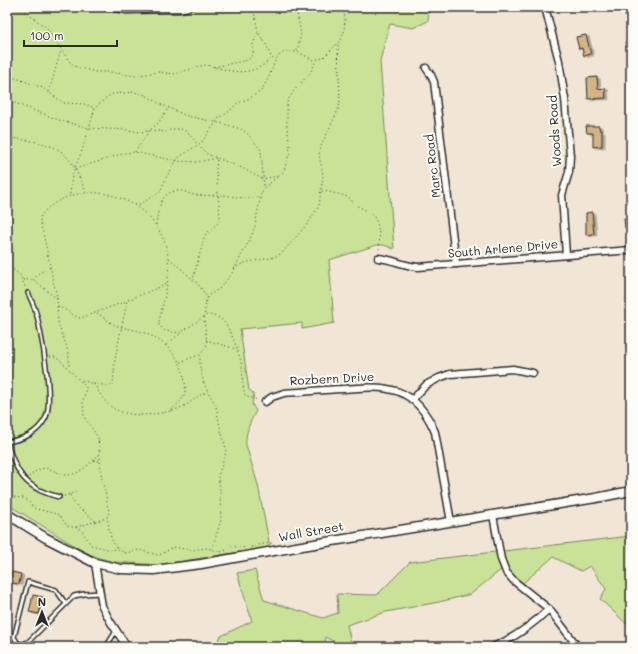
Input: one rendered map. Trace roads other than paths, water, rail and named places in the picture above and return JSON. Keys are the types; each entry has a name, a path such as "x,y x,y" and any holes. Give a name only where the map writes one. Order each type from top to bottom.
{"street":[{"path":"109,7 127,10 180,10 188,7"},
{"name":"Woods Road","path":"545,7 559,61 565,99 569,142 570,164 568,178 563,190 562,203 566,255"},
{"name":"Marc Road","path":"426,68 434,82 456,264"},
{"name":"South Arlene Drive","path":"378,258 414,266 631,250"},
{"path":"413,399 426,385 450,374 514,369 533,373"},
{"name":"Rozbern Drive","path":"265,402 272,397 284,393 374,386 391,389 413,399 423,411 435,432 451,522"},
{"name":"Wall Street","path":"7,514 46,538 95,563 108,567 131,570 166,569 631,491"},
{"path":"493,515 501,559 506,572 514,581 549,608 578,647"},
{"path":"95,563 102,606 106,616 127,647"},
{"path":"493,647 520,633 549,608"}],"lane":[{"path":"28,293 39,324 45,358 49,398 46,418 39,429 29,436 7,442 15,465 26,480 40,491 59,497"},
{"path":"66,604 56,590 28,582 14,637 17,642 21,645 28,642 66,604 74,596 99,593"},
{"path":"106,647 116,631"}]}
